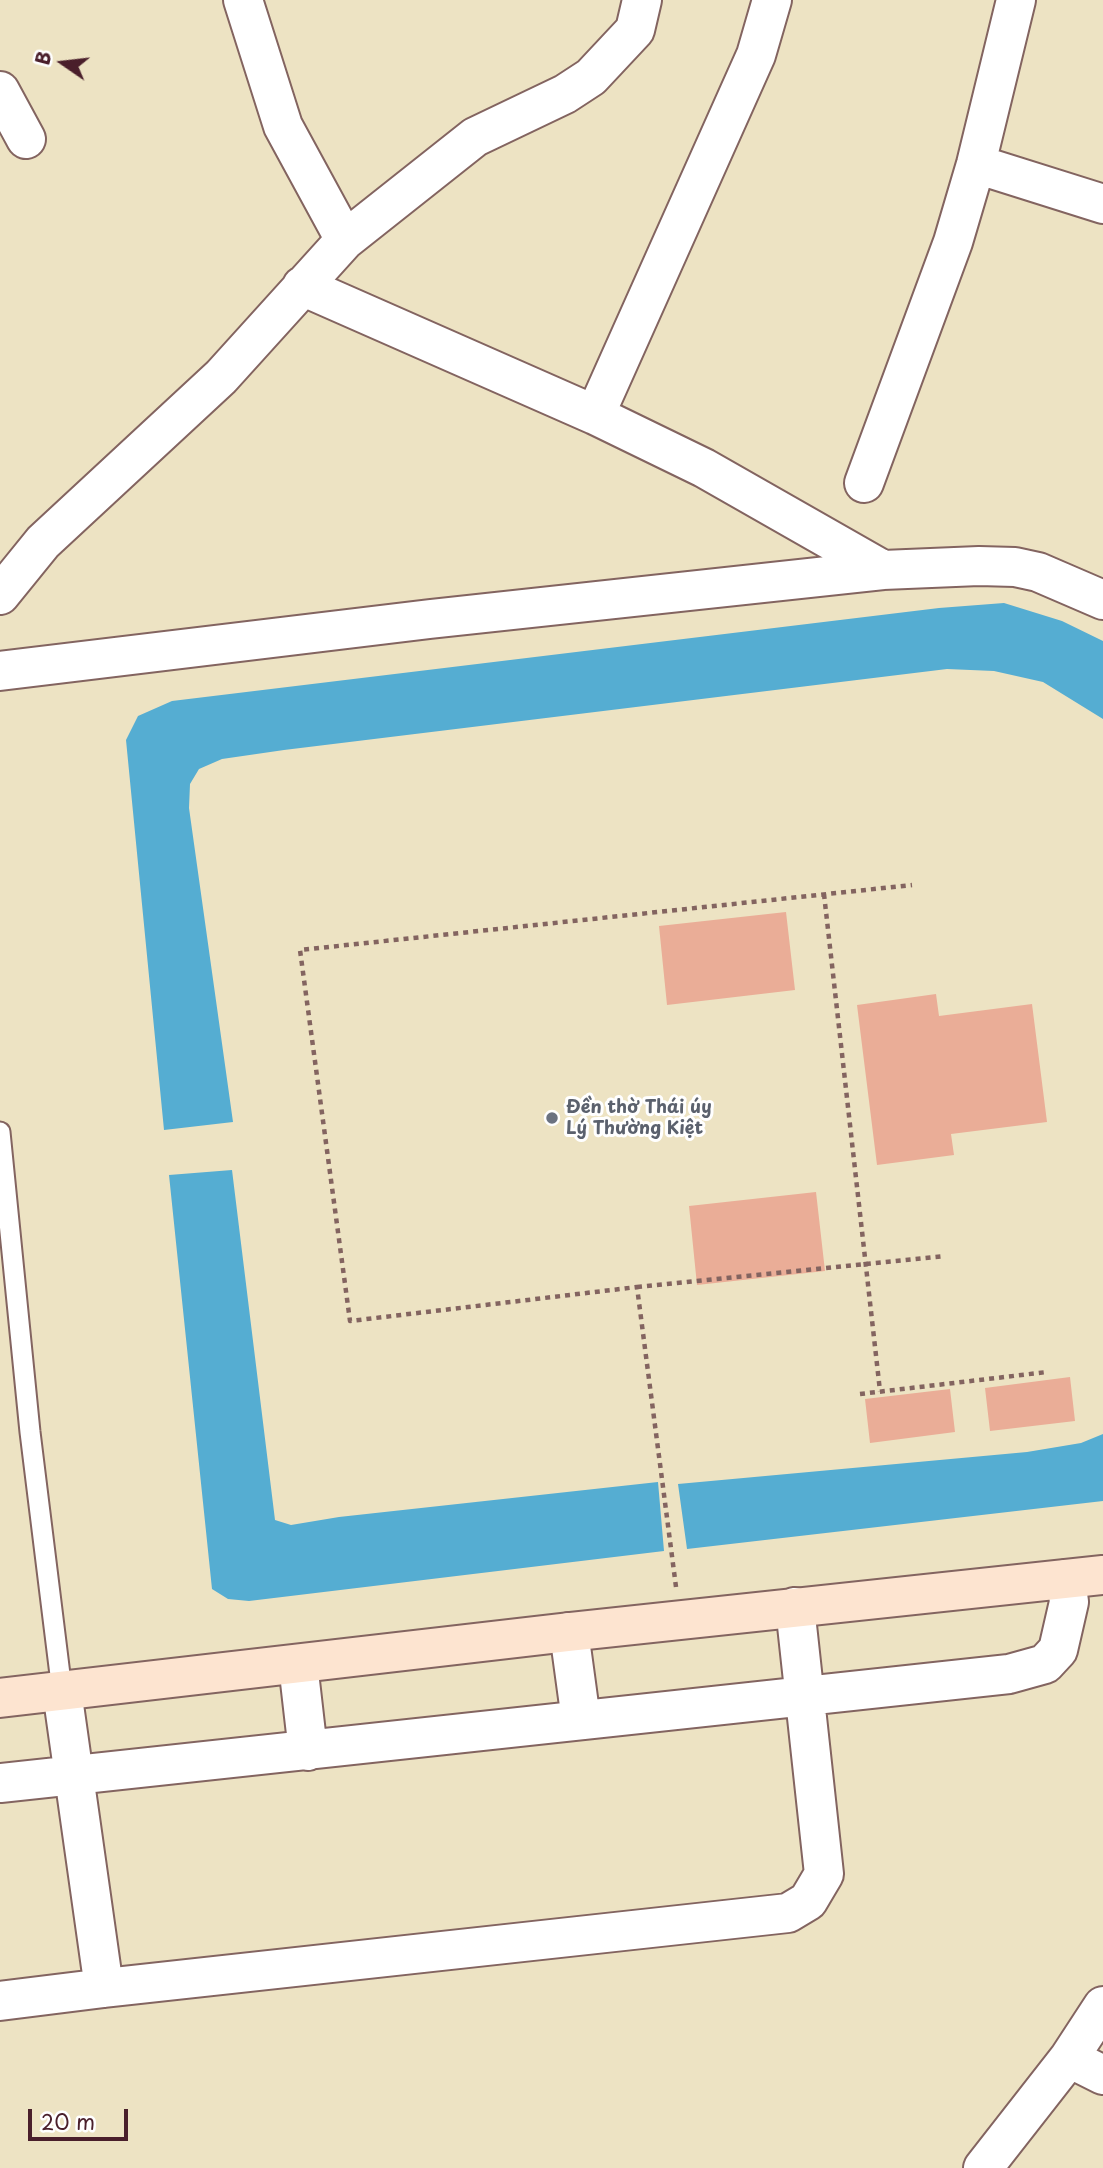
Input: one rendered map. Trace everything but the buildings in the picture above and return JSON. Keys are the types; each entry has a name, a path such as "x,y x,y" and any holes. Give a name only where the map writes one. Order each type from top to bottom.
{"street":[{"path":"243,0 283,125 345,240"},
{"path":"0,595 43,542 221,377 345,240 475,137 565,94 591,77 635,30 642,0"},
{"path":"595,415 756,55 772,0"},
{"path":"864,483 953,242 976,164 1016,0"},
{"path":"0,91 26,139"},
{"path":"976,164 1103,204"},
{"path":"302,286 595,415 704,468 883,570"},
{"path":"0,671 430,619 883,570 1015,567 1038,572 1103,600"},
{"path":"0,1698 569,1632 1085,1577"},
{"path":"0,1783 1009,1674 1045,1664 1058,1650 1069,1602 1085,1577"},
{"path":"0,2001 104,1987 788,1913 808,1901 824,1874 795,1607"},
{"path":"569,1632 581,1720"},
{"path":"298,1664 308,1751"},
{"path":"62,1691 104,1987"},
{"path":"983,2168 1069,2058 1103,2006"},
{"path":"1069,2058 1103,2075"}],"lane":[{"path":"0,1132 30,1432 62,1691"}],"path":[{"path":"912,885 300,950 349,1321 637,1287 945,1256"},
{"path":"824,894 880,1391"},
{"path":"637,1287 676,1588"},
{"path":"860,1394 1047,1372"}],"water":[{"path":"1004,603 1062,621 1103,641 1103,719 1043,682 994,671 947,669 284,750 222,759 199,769 190,784 189,808 233,1122 164,1130 126,740 138,716 172,701 939,608"},
{"path":"232,1170 275,1520 291,1525 339,1517 658,1482 664,1551 249,1601 228,1599 212,1589 169,1175"},
{"path":"1103,1434 1103,1501 687,1549 678,1484 1027,1452 1081,1443"}],"place":[{"name":"Đền thờ Thái úy Lý Thường Kiệt","path":"552,1118"}]}
